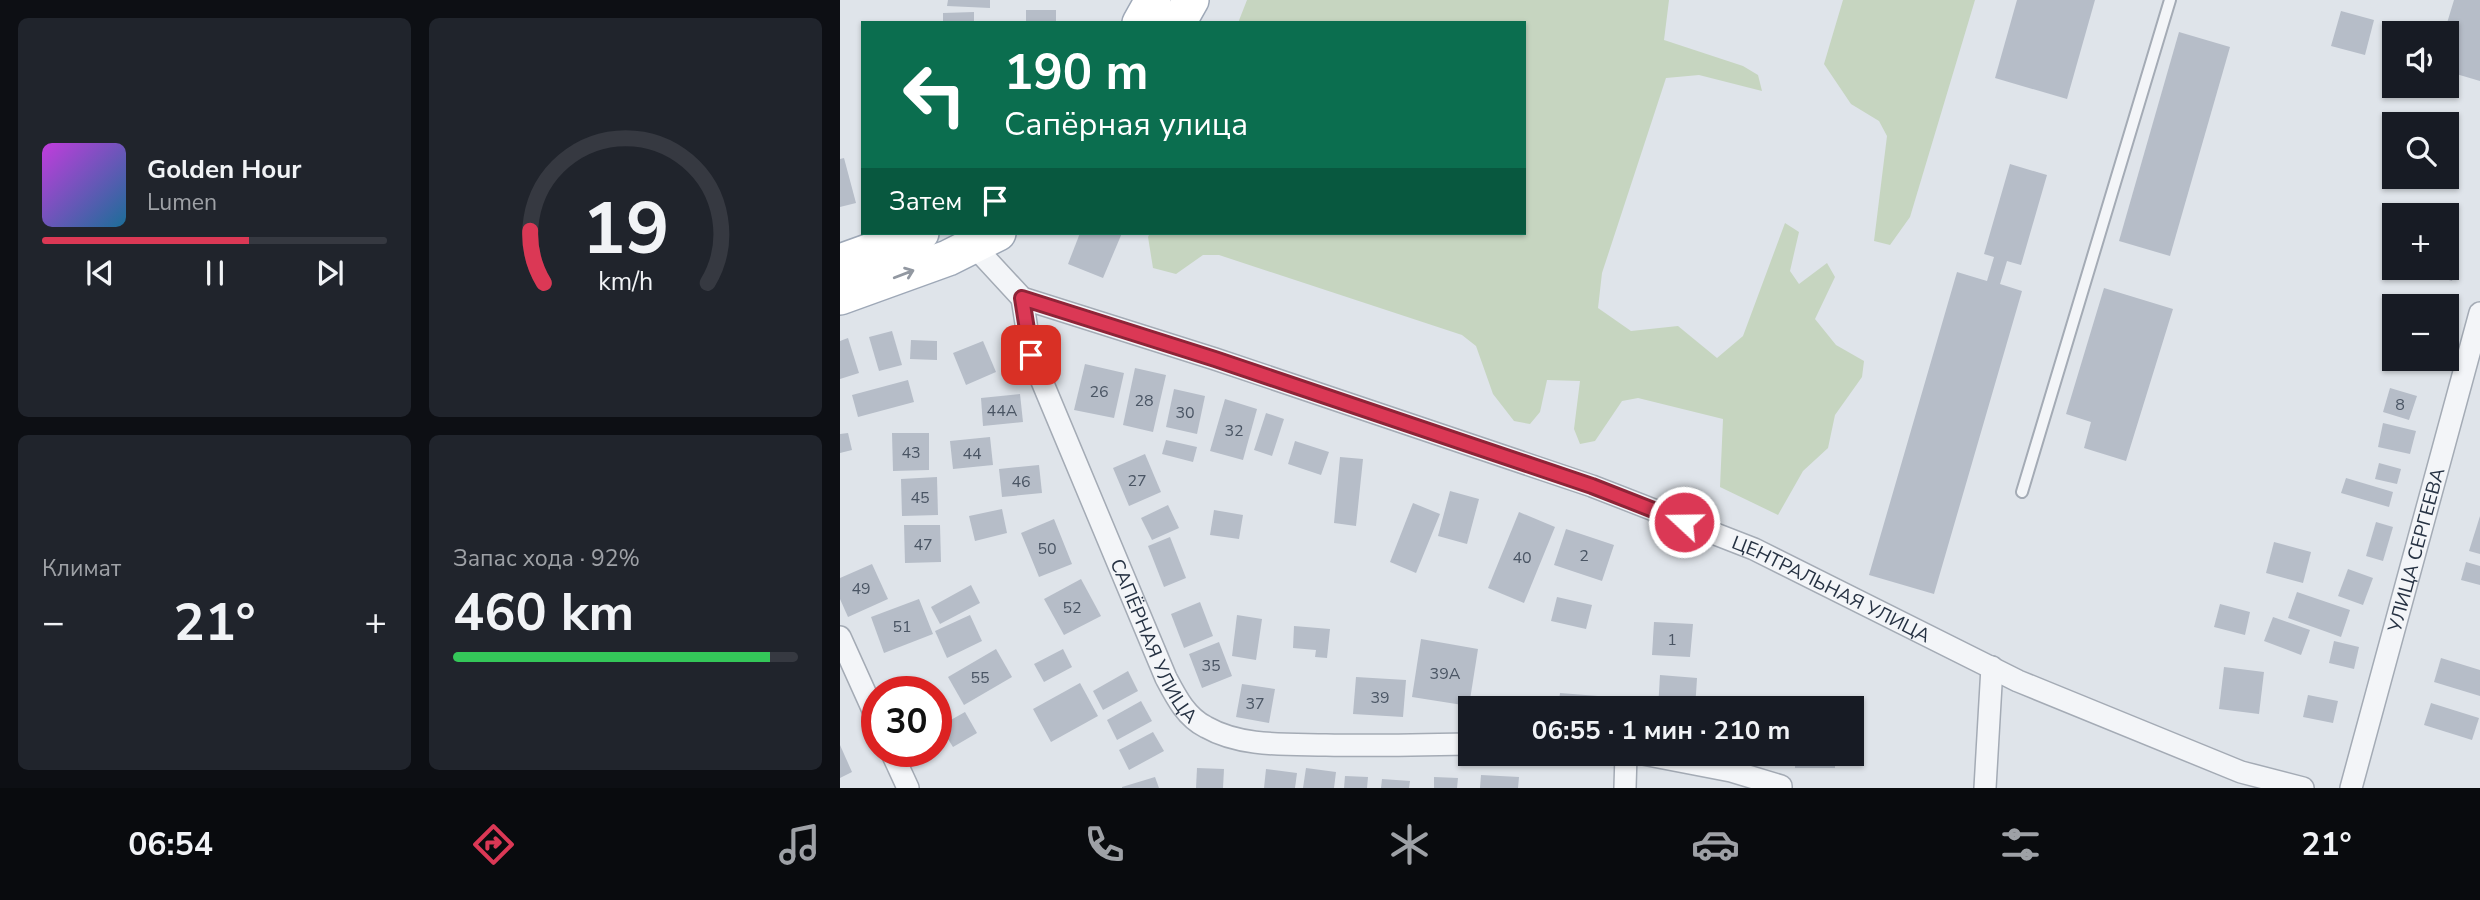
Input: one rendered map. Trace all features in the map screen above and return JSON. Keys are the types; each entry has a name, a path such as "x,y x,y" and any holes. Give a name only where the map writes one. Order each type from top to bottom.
{"main road":[{"path":"1141,21 1153,0"},
{"path":"1179,21 1191,0"},
{"path":"840,262 916,235"},
{"path":"840,297 948,258 986,239"}],"street":[{"name":"ЦЕНТРАЛЬНАЯ УЛИЦА","path":"986,239 1022,298 1215,359 1592,486 1754,549 2018,681 2243,780 2303,788"},
{"name":"САПЁРНАЯ УЛИЦА","path":"1022,298 1031,355 1166,678 1182,706 1203,726 1227,737 1269,744 1458,744"},
{"name":"УЛИЦА СЕРГЕЕВА","path":"2351,788 2480,313"},
{"path":"840,638 861,684"},
{"path":"1985,788 1992,667"},
{"path":"1625,788 1626,766"},
{"path":"1705,766 1731,771 1781,788"},
{"path":"898,767 908,788"}],"lane":[{"path":"2022,492 2170,0"}],"green space":[{"path":"1247,0 1669,0 1664,40 1743,66 1758,75 1762,91 1699,75 1666,78 1602,273 1598,308 1631,331 1678,326 1717,358 1743,336 1785,223 1799,232 1790,271 1799,284 1827,263 1835,277 1815,319 1836,345 1864,361 1862,377 1835,415 1828,448 1803,471 1778,515 1720,487 1723,419 1638,398 1622,401 1595,441 1580,444 1574,429 1580,381 1547,380 1540,412 1530,424 1514,421 1493,394 1476,346 1462,335 1219,255 1203,255 1176,274 1153,268 1149,235 1526,235 1526,21 1239,21"},
{"path":"1843,0 1975,0 1910,217 1890,245 1874,241 1887,136 1879,121 1851,104 1824,64"}],"building":[{"path":"948,0 990,0 990,8 947,6"},
{"path":"2017,0 2095,0 2067,99 1995,78"},
{"path":"2454,0 2480,0 2480,81 2459,75 2459,21 2448,21"},
{"path":"1026,10 1056,10 1056,21 1026,21"},
{"path":"2341,11 2374,20 2365,55 2331,46"},
{"path":"974,12 974,21 943,21 943,13"},
{"path":"2179,32 2230,47 2170,256 2119,241"},
{"path":"844,158 856,203 840,207 840,159"},
{"path":"2010,164 2047,175 2021,265 2007,261 2000,284 2022,291 1934,594 1869,575 1957,272 1987,281 1994,257 1984,254"},
{"path":"1079,235 1121,235 1103,278 1068,264"},
{"path":"2104,288 2173,309 2126,461 2084,448 2091,422 2066,414"},
{"path":"892,331 902,365 879,371 869,337"},
{"path":"848,338 859,373 840,379 840,341"},
{"path":"911,340 937,341 937,360 910,359"},
{"path":"983,341 996,372 966,385 953,353"},
{"path":"1085,364 1124,373 1114,418 1074,410"},
{"path":"1135,368 1166,375 1153,432 1123,425"},
{"path":"908,380 914,402 858,417 852,395"},
{"path":"2390,388 2417,396 2409,420 2383,412"},
{"path":"1174,389 1205,396 1197,434 1166,427"},
{"path":"1020,394 1023,422 983,426 981,398"},
{"path":"1225,399 1257,409 1243,460 1210,451"},
{"path":"1266,413 1284,419 1272,456 1254,450"},
{"path":"2383,423 2416,431 2410,454 2378,447"},
{"path":"848,433 852,450 840,453 840,434"},
{"path":"892,433 929,433 929,470 893,471"},
{"path":"990,437 993,465 953,469 950,441"},
{"path":"1166,440 1197,447 1193,462 1162,454"},
{"path":"1295,441 1329,452 1321,475 1288,464"},
{"path":"1145,454 1161,492 1129,506 1113,468"},
{"path":"1340,457 1363,459 1356,526 1334,523"},
{"path":"2379,463 2401,469 2397,484 2375,479"},
{"path":"1039,465 1042,493 1002,497 999,469"},
{"path":"937,477 938,515 902,516 901,479"},
{"path":"2346,478 2393,492 2389,507 2341,493"},
{"path":"1450,491 1479,499 1467,544 1438,536"},
{"path":"1413,503 1440,514 1416,573 1390,562"},
{"path":"1168,505 1179,528 1152,540 1141,518"},
{"path":"1002,509 1007,533 975,541 969,516"},
{"path":"1214,510 1243,515 1239,539 1210,535"},
{"path":"1519,512 1555,527 1524,603 1488,588"},
{"path":"2480,516 2480,554 2469,551"},
{"path":"1054,519 1072,564 1039,577 1021,533"},
{"path":"2376,522 2393,527 2383,561 2366,556"},
{"path":"904,525 940,525 941,562 905,563"},
{"path":"1566,529 1614,545 1602,581 1554,565"},
{"path":"1170,537 1186,578 1164,587 1148,546"},
{"path":"2274,542 2311,552 2303,583 2266,573"},
{"path":"2466,562 2480,566 2480,585 2461,580"},
{"path":"872,564 888,599 848,617 840,599 840,578"},
{"path":"2348,569 2373,578 2363,605 2338,596"},
{"path":"1081,579 1101,616 1064,635 1044,599"},
{"path":"971,585 980,603 940,624 931,607"},
{"path":"2297,592 2350,610 2341,637 2288,618"},
{"path":"1557,597 1592,605 1586,629 1551,621"},
{"path":"919,599 933,634 884,653 871,617"},
{"path":"1200,602 1213,636 1184,648 1171,614"},
{"path":"2220,604 2250,612 2245,635 2214,627"},
{"path":"970,615 982,641 947,658 935,631"},
{"path":"1237,615 1262,619 1256,660 1232,656"},
{"path":"2273,617 2310,630 2301,655 2264,641"},
{"path":"1654,622 1693,624 1690,657 1652,655"},
{"path":"1294,626 1330,629 1327,658 1315,657 1316,650 1293,648"},
{"path":"1421,639 1478,649 1471,696 1458,696 1458,704 1412,697"},
{"path":"2334,641 2359,647 2354,669 2329,663"},
{"path":"1219,642 1232,676 1202,688 1189,654"},
{"path":"996,649 1012,677 964,705 950,676"},
{"path":"1063,649 1072,667 1044,682 1034,664"},
{"path":"2441,658 2480,670 2480,696 2434,682"},
{"path":"2224,667 2264,672 2259,714 2219,709"},
{"path":"1128,671 1138,691 1103,710 1093,691"},
{"path":"1660,675 1697,678 1696,696 1659,696"},
{"path":"1356,677 1406,680 1403,717 1353,714"},
{"path":"1080,683 1098,716 1051,742 1033,709"},
{"path":"1242,684 1275,689 1269,723 1236,717"},
{"path":"1560,693 1598,696 1560,696"},
{"path":"2308,695 2338,701 2333,723 2303,717"},
{"path":"1141,701 1152,721 1117,740 1107,720"},
{"path":"2431,703 2479,718 2472,740 2424,725"},
{"path":"965,712 977,733 953,747 952,719"},
{"path":"1153,732 1164,751 1129,770 1119,750"},
{"path":"840,745 852,772 840,778"},
{"path":"1795,766 1835,766 1835,768"},
{"path":"1197,768 1224,769 1223,788 1196,788"},
{"path":"1306,768 1336,772 1334,788 1303,788"},
{"path":"1266,769 1297,773 1295,788 1264,788"},
{"path":"1481,775 1519,777 1518,788 1480,788"},
{"path":"1345,776 1368,777 1367,788 1344,788"},
{"path":"1155,777 1159,788 1122,788 1122,787"},
{"path":"1434,777 1458,778 1457,788 1434,788"},
{"path":"1382,779 1410,781 1409,788 1381,788"}],"route":[{"path":"1031,355 1022,298 1215,359 1371,414 1592,486 1684,522"}]}
